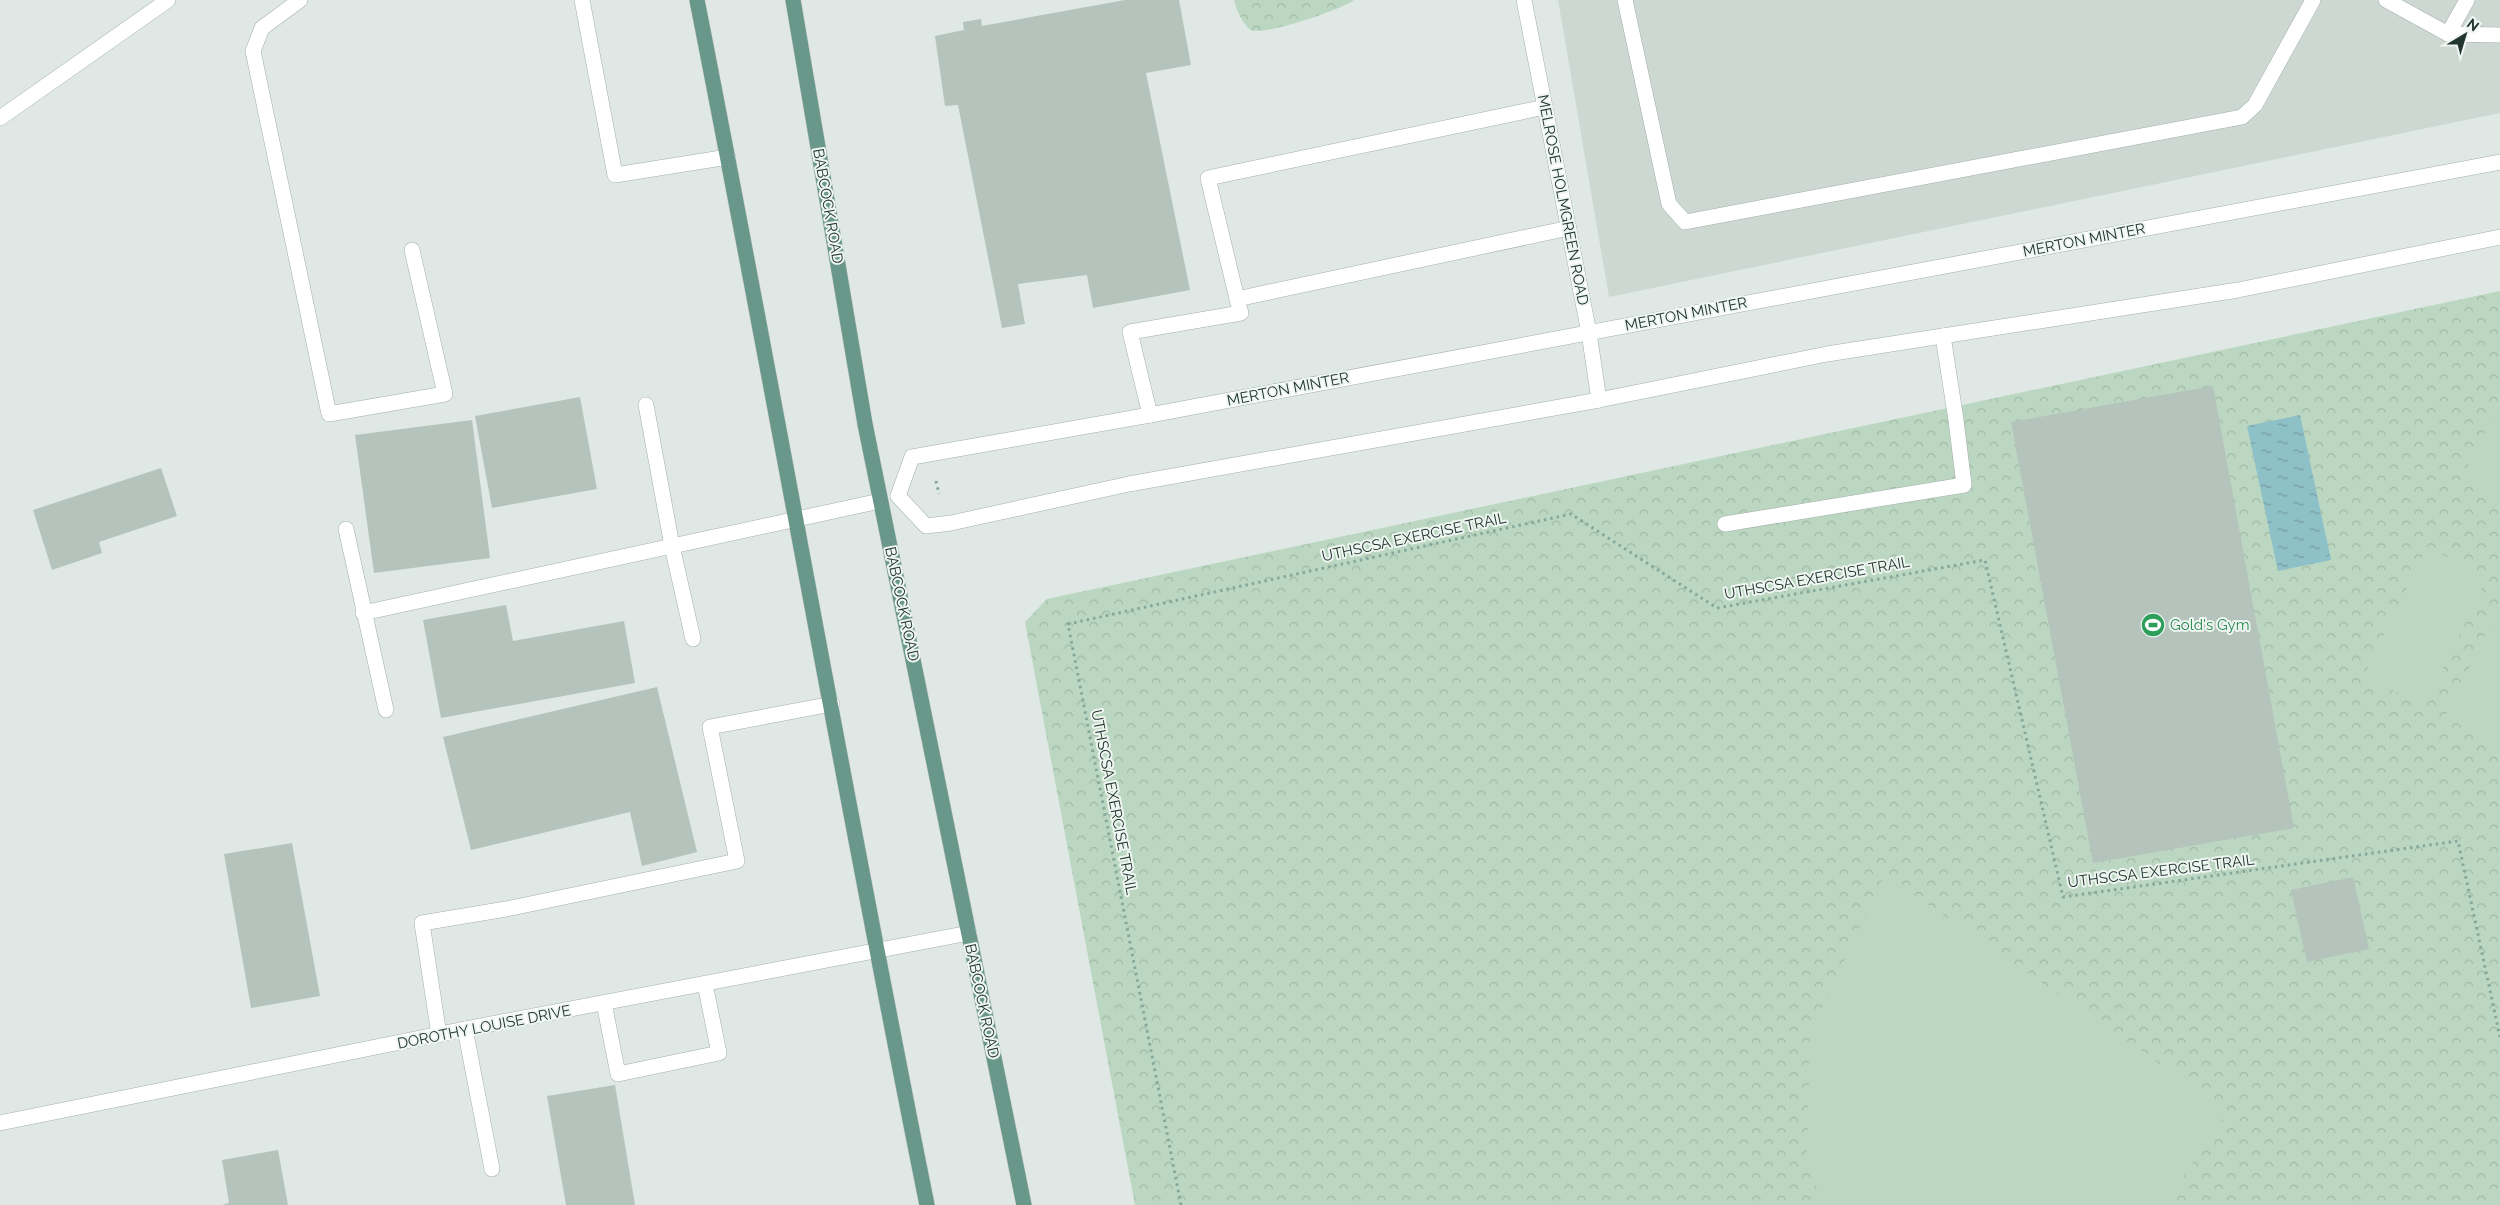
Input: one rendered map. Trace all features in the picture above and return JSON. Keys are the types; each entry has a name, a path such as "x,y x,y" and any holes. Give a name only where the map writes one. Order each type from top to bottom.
{"main road":[{"path":"697,0 832,704 876,952 927,1205"},
{"name":"BABCOCK ROAD","path":"793,0 865,424 1024,1205"}],"street":[{"path":"0,118 168,0"},
{"path":"300,0 262,28 253,51 329,414 445,394 412,250"},
{"path":"582,0 615,175 728,157"},
{"name":"MELROSE HOLMGREEN ROAD","path":"1524,0 1589,333 1599,400"},
{"path":"1625,0 1669,204 1685,222 2242,117 2255,105 2312,0"},
{"path":"2386,0 2448,34 2500,35"},
{"path":"2448,34 2467,0"},
{"path":"1150,415 1130,332 1241,313 1208,178 1544,107"},
{"name":"MERTON MINTER","path":"898,496 912,457 1150,415 2500,162"},
{"path":"1237,299 1568,228"},
{"path":"364,613 898,496 926,526 951,523 1129,484 1599,400 1827,354 2238,290 2500,237"},
{"path":"1725,524 1964,485 1943,336"},
{"path":"646,405 672,546 693,639"},
{"path":"346,529 386,710"},
{"path":"439,1035 422,923 506,909 737,860 710,727 832,704"},
{"name":"DOROTHY LOUISE DRIVE","path":"0,1123 465,1029 969,933"},
{"path":"604,1003 618,1074 719,1053 705,984"},
{"path":"465,1029 492,1169"}],"path":[{"name":"UTHSCSA EXERCISE TRAIL","path":"1181,1205 1068,624 1571,514 1716,608 1985,560 2063,897 2458,841 2500,1037"}],"shaded area":[{"path":"1558,0 2500,0 2500,113 1609,297"}],"green space":[{"path":"1234,0 1354,0 1303,21 1259,31 1251,30 1245,24"},
{"path":"2500,291 2500,1205 1135,1205 1025,622 1047,599"},
{"path":"2500,401 2500,498 2462,479"},
{"path":"2427,547 2487,577 2425,706 2364,676"},
{"path":"2500,604 2500,745 2445,717"},
{"path":"1885,875 2228,1111 2164,1205 1823,1205 1807,1159 1810,1033"}],"water":[{"path":"2300,415 2331,560 2278,571 2247,426"}],"building":[{"path":"1125,0 1179,0 1191,65 1146,73 1190,290 1093,308 1087,275 1018,284 1025,324 1002,328 958,105 945,106 935,36 964,30 963,22 981,19 982,26"},
{"name":"Gold's Gym","path":"2213,386 2294,828 2093,863 2011,422"},
{"path":"580,397 597,489 492,508 475,416"},
{"path":"472,420 490,558 374,573 355,435"},
{"path":"161,468 177,516 99,542 102,553 52,570 33,510"},
{"path":"506,605 513,641 624,621 635,683 441,718 423,620"},
{"path":"657,687 697,852 642,866 630,812 471,850 443,737"},
{"path":"292,843 320,996 251,1008 224,854"},
{"path":"2353,877 2369,949 2307,962 2291,890"},
{"path":"615,1085 635,1205 566,1205 547,1096"},
{"path":"278,1150 288,1205 222,1205 229,1203 222,1160"}],"place":[{"name":"Gold's Gym","path":"2153,625"}]}
